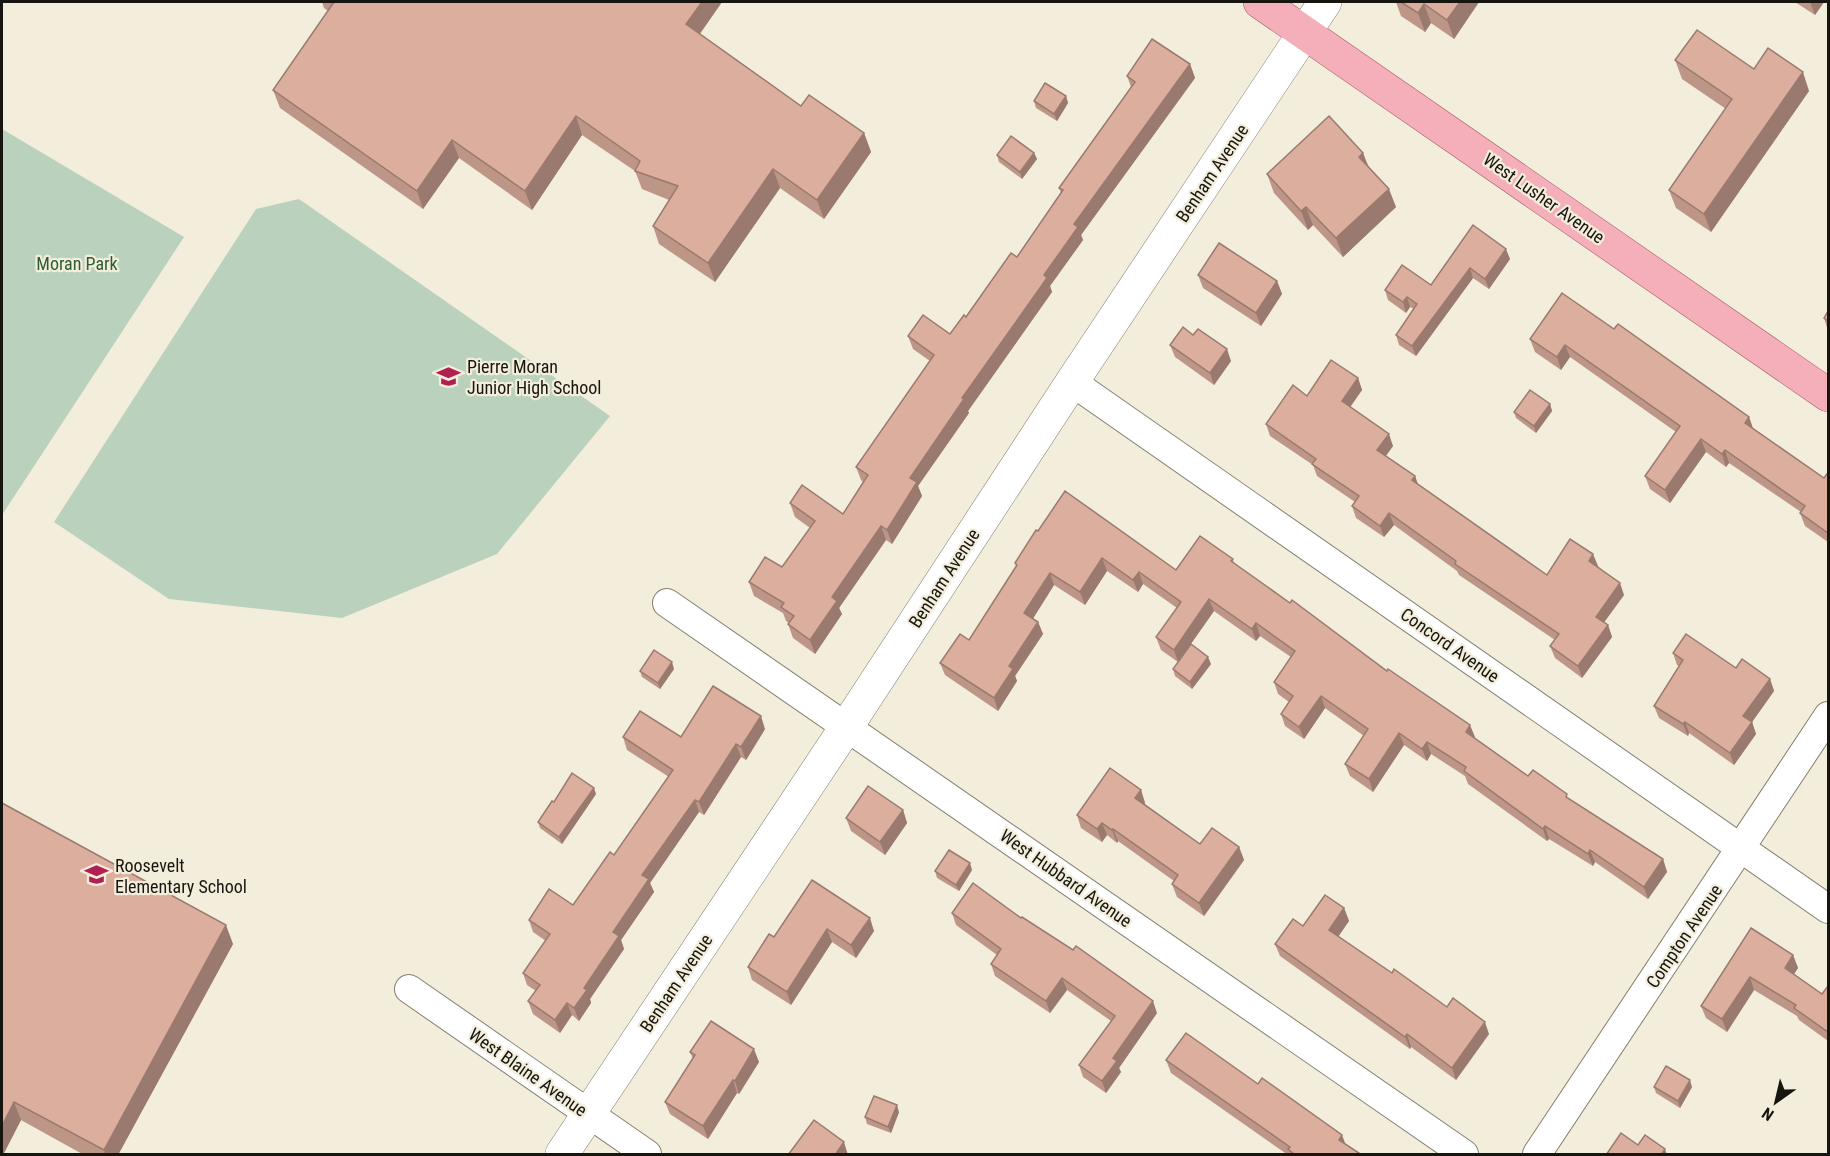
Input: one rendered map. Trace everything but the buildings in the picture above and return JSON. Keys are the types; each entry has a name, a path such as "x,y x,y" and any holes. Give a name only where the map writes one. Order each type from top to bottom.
{"main road":[{"name":"West Lusher Avenue","path":"1260,2 1828,395"},
{"name":"Benham Avenue","path":"562,1155 1325,2"}],"street":[{"name":"Concord Avenue","path":"1072,382 1828,909"},
{"name":"West Hubbard Avenue","path":"667,603 1464,1155"},
{"name":"Compton Avenue","path":"1537,1155 1828,716"},
{"name":"West Blaine Avenue","path":"409,989 647,1155"}],"green space":[{"name":"Moran Park","path":"2,129 184,237 2,515"},
{"path":"299,199 610,416 497,554 342,618 169,599 54,522 256,209"}],"place":[{"name":"Pierre Moran Junior High School","path":"449,376"},
{"name":"Roosevelt Elementary School","path":"97,875"}]}
